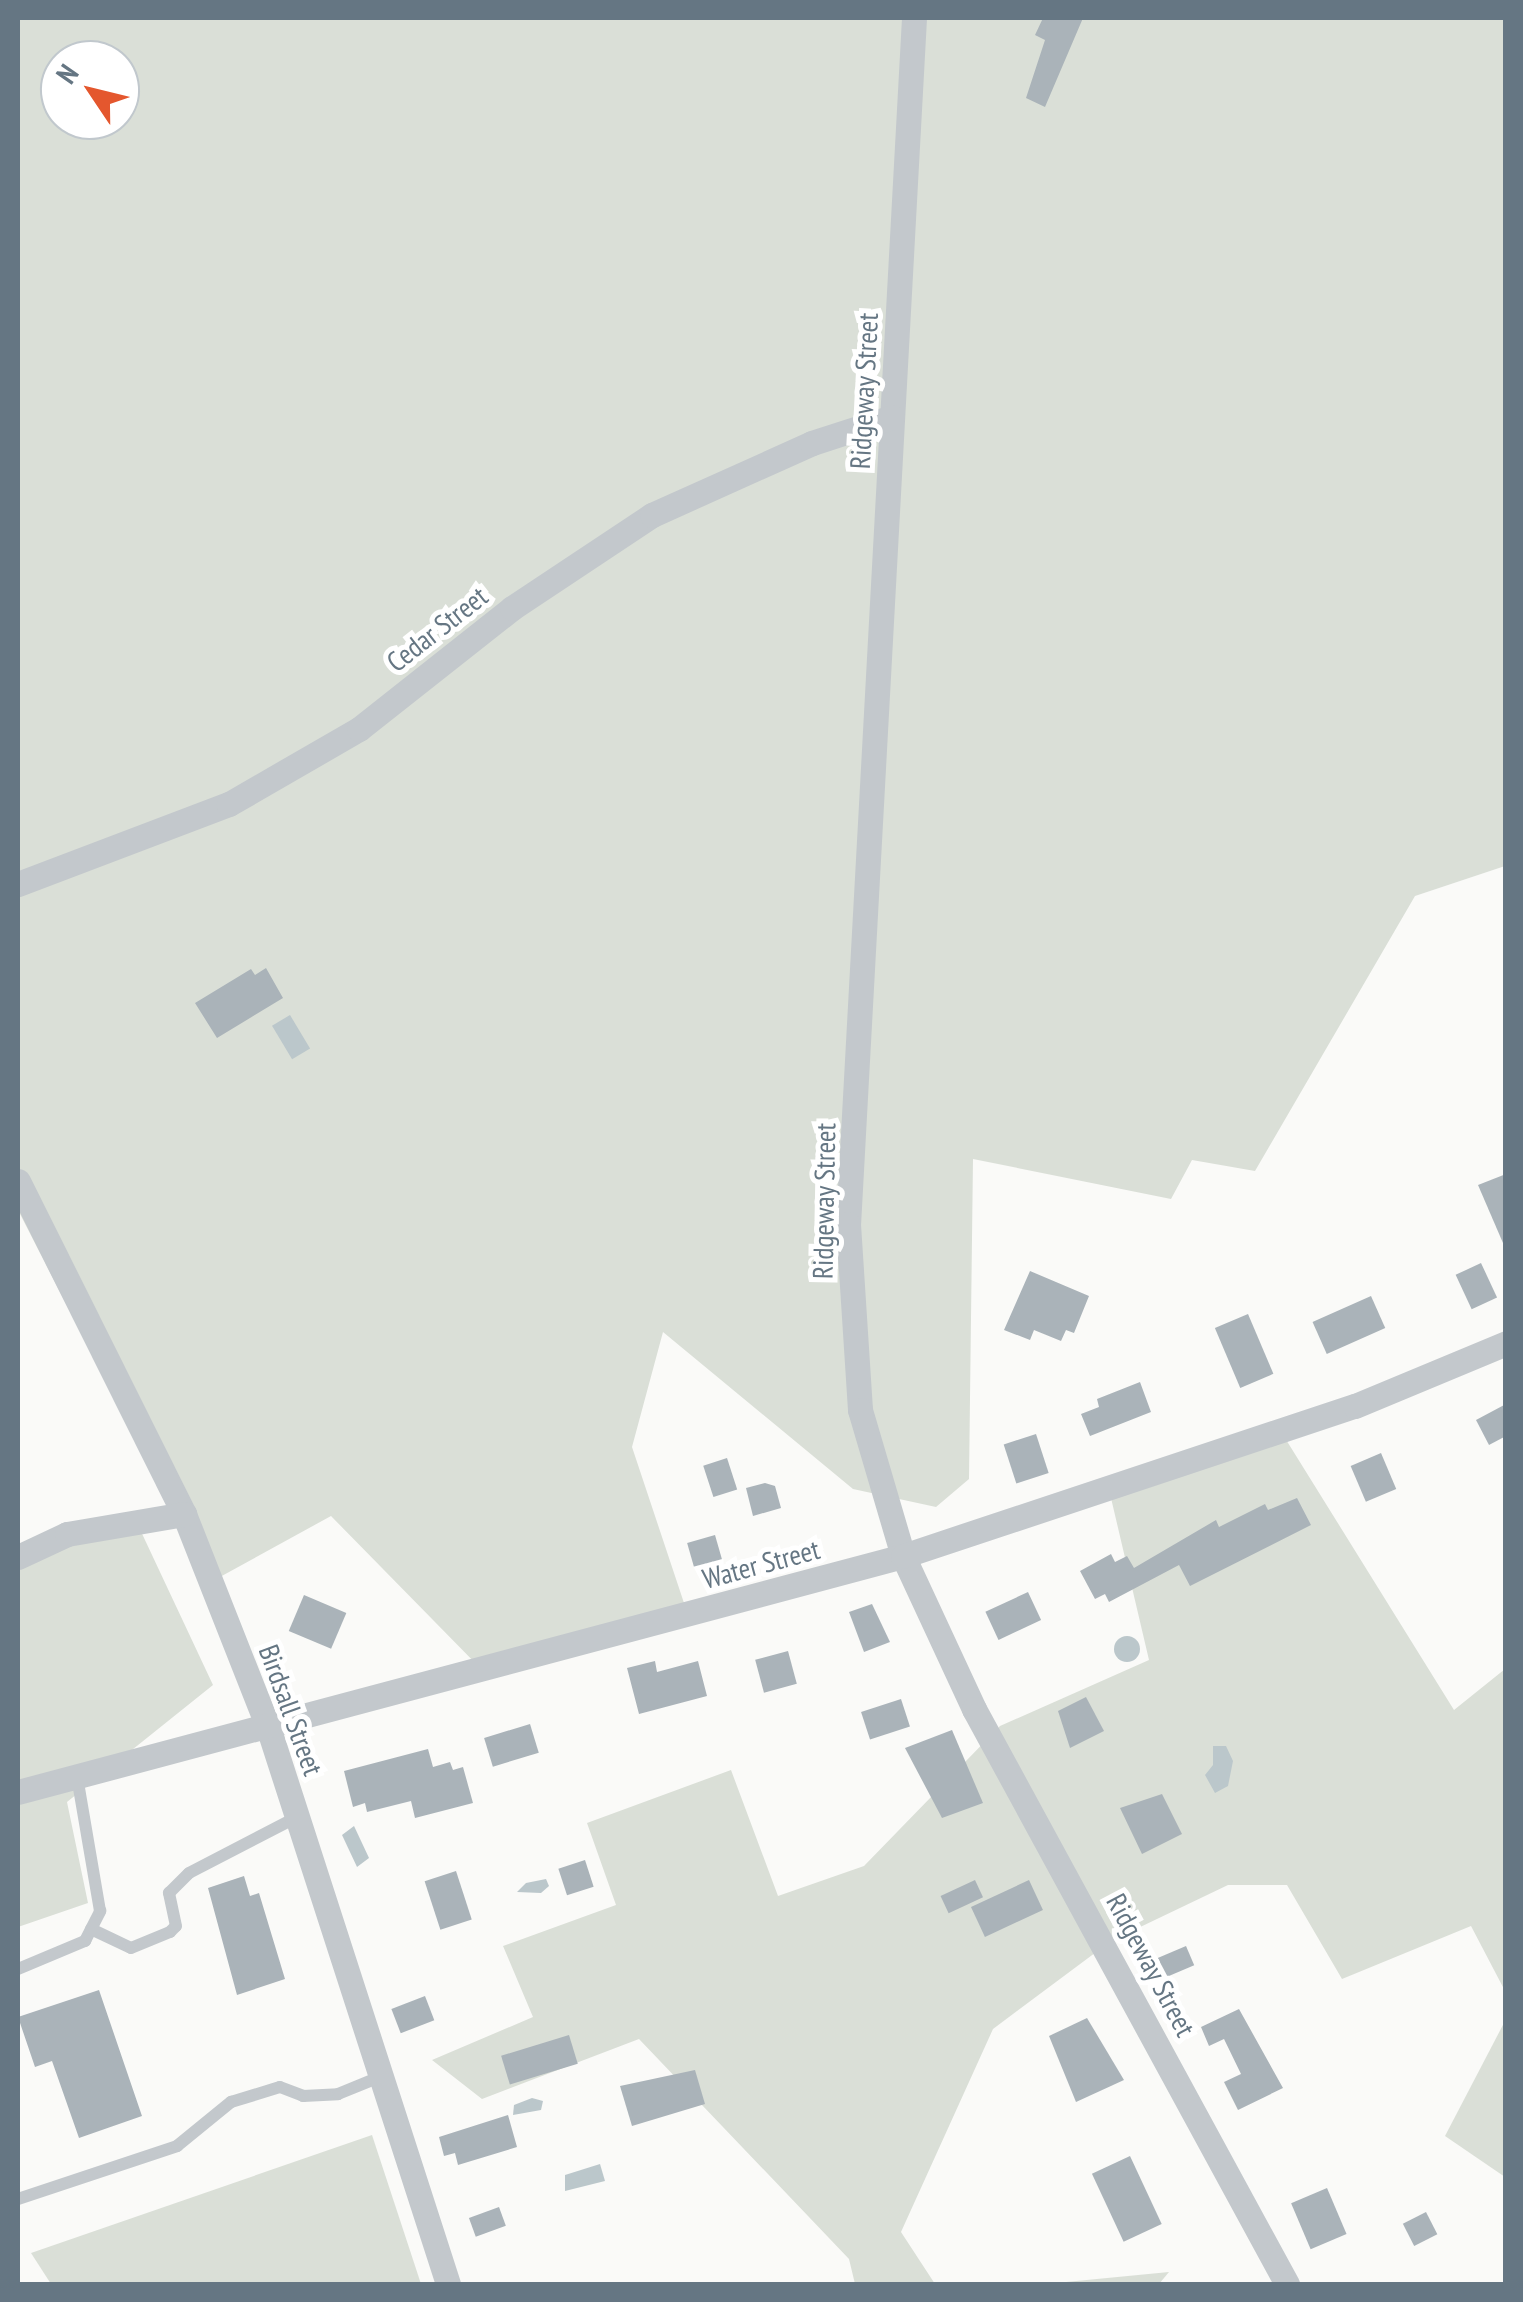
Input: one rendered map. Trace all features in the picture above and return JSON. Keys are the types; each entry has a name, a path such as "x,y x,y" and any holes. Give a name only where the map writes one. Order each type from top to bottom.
{"street":[{"name":"Ridgeway Street","path":"914,18 848,1224 860,1410 903,1556 974,1709 1114,1956 1287,2284"},
{"name":"Cedar Street","path":"18,884 229,804 359,729 512,608 652,515 812,443 892,416"},
{"name":"Birdsall Street","path":"18,1182 184,1514 269,1730 448,2284"},
{"name":"Water Street","path":"18,1792 269,1730 903,1556 1355,1406 1506,1344"},
{"path":"18,1556 67,1534 184,1514"}],"lane":[{"path":"18,1968 85,1941 100,1912 77,1777"},
{"path":"91,1929 131,1948 170,1932 176,1926 170,1892 189,1873 298,1817"},
{"path":"18,2198 177,2146 230,2102 280,2086 303,2096 338,2094 382,2076"}],"shaded area":[{"path":"18,18 1505,18 1505,866 1415,896 1255,1171 1192,1160 1171,1199 973,1159 969,1479 936,1507 853,1489 663,1332 632,1447 685,1606 485,1673 331,1516 209,1583 18,1210"},
{"path":"290,1015 310,1048 292,1059 272,1026"},
{"path":"1280,1430 1454,1710 1505,1669 1505,1991 1471,1926 1342,1979 1287,1885 1228,1885 1111,1941 993,2029 901,2232 935,2284 855,2284 849,2259 639,2039 482,2099 432,2060 533,2017 503,1946 616,1905 587,1823 731,1770 778,1896 864,1866 1000,1726 1149,1660 1111,1498"},
{"path":"137,1523 213,1685 67,1802 88,1903 18,1927 18,1547"},
{"path":"1127,1636 1136,1640 1140,1649 1136,1658 1127,1662 1118,1658 1114,1649 1118,1640"},
{"path":"1213,1746 1226,1746 1233,1761 1228,1786 1215,1793 1205,1775 1213,1765"},
{"path":"354,1826 369,1858 357,1867 342,1835"},
{"path":"546,1879 549,1886 541,1893 517,1892 526,1883"},
{"path":"1505,2021 1505,2177 1445,2136"},
{"path":"532,2098 543,2101 541,2110 513,2115 514,2105"},
{"path":"372,2135 421,2284 51,2284 31,2253"},
{"path":"600,2164 605,2181 565,2191 565,2175"},
{"path":"1169,2272 1159,2284 1062,2284 1066,2282"}],"building":[{"path":"1043,18 1083,18 1045,107 1026,98 1045,40 1035,35"},
{"path":"266,968 283,998 217,1038 195,1003 251,969 255,975"},
{"path":"1506,1174 1506,1250 1478,1185"},
{"path":"1481,1263 1497,1297 1472,1309 1456,1275"},
{"path":"1030,1271 1089,1296 1074,1333 1066,1330 1061,1341 1034,1330 1030,1340 1004,1330"},
{"path":"1371,1296 1385,1328 1327,1354 1313,1322"},
{"path":"1248,1314 1273,1374 1240,1388 1215,1328"},
{"path":"1140,1382 1151,1412 1090,1436 1081,1414 1099,1407 1097,1399"},
{"path":"1506,1404 1506,1436 1489,1445 1476,1420"},
{"path":"1036,1434 1049,1473 1016,1483 1004,1445"},
{"path":"1381,1453 1396,1489 1366,1502 1351,1466"},
{"path":"727,1458 737,1489 713,1497 703,1466"},
{"path":"765,1483 775,1486 781,1508 753,1516 746,1488"},
{"path":"1297,1498 1311,1525 1190,1586 1179,1565 1109,1602 1105,1594 1095,1599 1080,1571 1111,1554 1115,1562 1127,1556 1134,1568 1216,1520 1219,1527 1265,1504 1268,1510"},
{"path":"715,1535 722,1560 694,1568 687,1543"},
{"path":"1028,1592 1041,1620 999,1640 985,1612"},
{"path":"304,1595 346,1613 331,1649 289,1631"},
{"path":"872,1604 890,1642 864,1652 849,1612"},
{"path":"788,1651 797,1684 764,1693 755,1660"},
{"path":"655,1661 657,1672 698,1661 707,1696 639,1714 627,1668"},
{"path":"1086,1697 1104,1731 1070,1748 1058,1711"},
{"path":"901,1699 910,1727 870,1740 861,1712"},
{"path":"530,1724 539,1753 493,1767 484,1738"},
{"path":"952,1730 983,1803 942,1818 905,1748"},
{"path":"428,1749 433,1767 450,1762 453,1770 463,1767 473,1803 415,1818 411,1801 367,1812 365,1803 353,1807 344,1771"},
{"path":"1162,1794 1182,1834 1142,1854 1120,1808"},
{"path":"585,1860 594,1887 567,1895 558,1869"},
{"path":"456,1871 472,1920 440,1930 425,1881"},
{"path":"244,1876 250,1896 259,1893 285,1979 237,1995 208,1888"},
{"path":"975,1880 983,1897 949,1913 941,1896"},
{"path":"1029,1880 1043,1910 985,1937 971,1907"},
{"path":"1186,1946 1194,1965 1165,1978 1157,1959"},
{"path":"99,1990 142,2116 79,2138 52,2061 35,2067 18,2017"},
{"path":"425,1996 434,2020 401,2033 391,2009"},
{"path":"1239,2009 1283,2088 1238,2110 1224,2082 1241,2074 1224,2039 1209,2046 1201,2027"},
{"path":"1087,2018 1124,2080 1076,2102 1049,2036"},
{"path":"569,2035 578,2064 510,2084 501,2056"},
{"path":"695,2070 705,2104 632,2126 620,2086"},
{"path":"508,2115 517,2147 458,2165 455,2153 444,2156 439,2137"},
{"path":"1130,2156 1162,2224 1124,2242 1092,2174"},
{"path":"1327,2188 1347,2234 1311,2249 1291,2203"},
{"path":"499,2207 506,2226 476,2237 469,2218"},
{"path":"1426,2212 1437,2234 1414,2246 1403,2224"}]}
